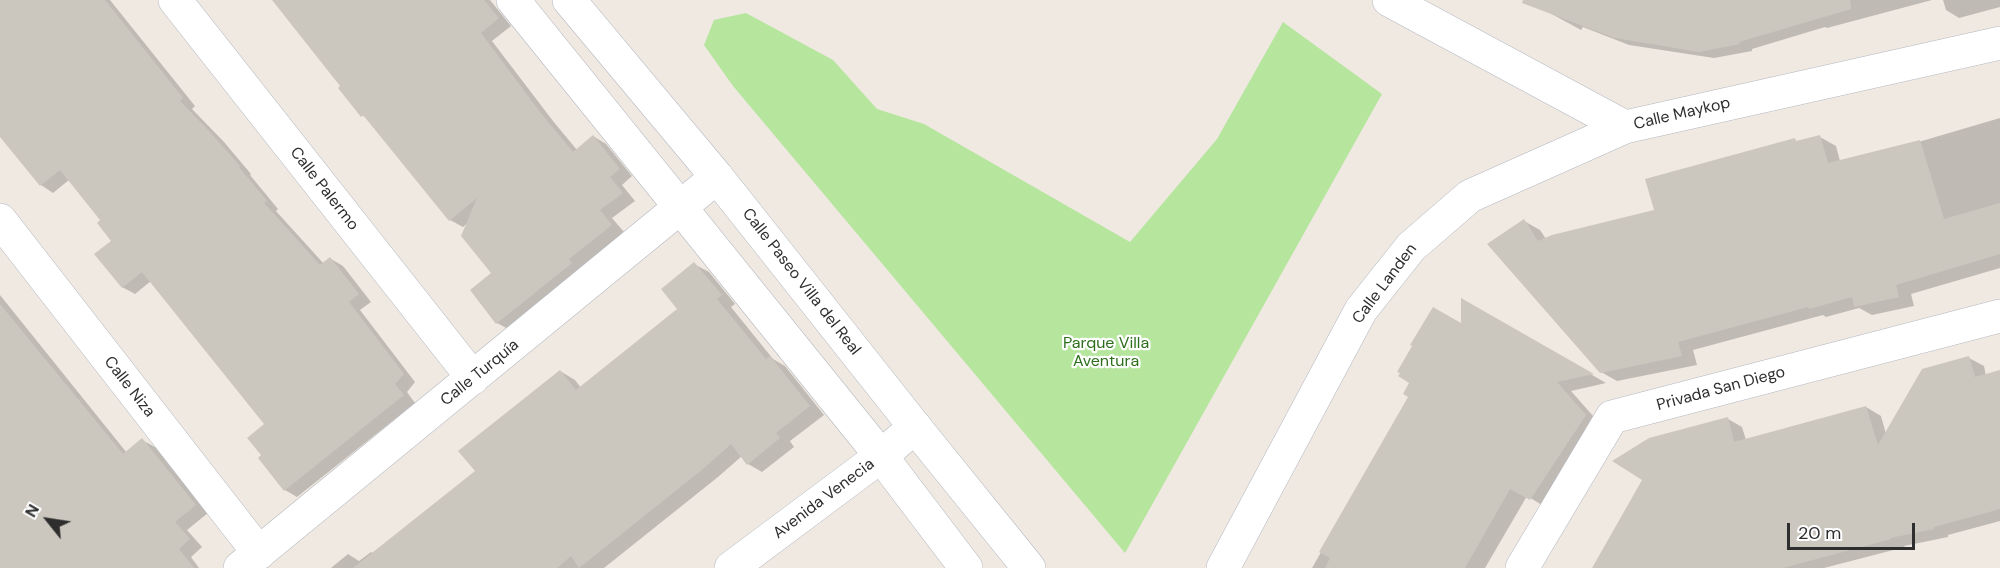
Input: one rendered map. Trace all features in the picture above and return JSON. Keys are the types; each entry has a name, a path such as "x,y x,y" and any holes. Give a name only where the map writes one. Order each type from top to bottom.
{"street":[{"name":"Calle Palermo","path":"175,0 473,378"},
{"path":"513,0 881,456 966,568"},
{"name":"Calle Paseo Villa del Real","path":"568,0 717,177 1029,568"},
{"name":"Calle Maykop","path":"1389,0 1625,127 2000,43"},
{"name":"Calle Landen","path":"1223,568 1361,310 1411,247 1470,196 1625,127"},
{"name":"Calle Turquía","path":"249,561 717,177"},
{"name":"Calle Niza","path":"0,220 249,561"},
{"name":"Privada San Diego","path":"1522,568 1612,417 2000,316"},
{"name":"Avenida Venecia","path":"731,568 881,456 915,427"}],"green space":[{"name":"Parque Villa Aventura","path":"746,13 833,60 877,109 924,124 1130,242 1217,139 1283,22 1382,94 1125,553 733,86 704,45 714,20"}],"building":[{"path":"0,0 105,0 183,98 180,101 240,166 267,201 264,203 320,265 330,257 359,294 349,302 404,374 395,384 404,395 284,491 258,458 261,455 247,438 264,424 142,272 122,288 94,254 111,241 97,223 100,220 60,170 40,186 0,137"},
{"path":"272,0 484,0 499,18 481,33 540,112 573,152 593,135 620,169 610,177 623,193 600,210 612,225 569,259 572,263 496,324 470,290 491,273 461,236 477,198 449,221 363,115 361,117 338,88 340,86"},
{"path":"1523,0 1850,0 1851,9 1739,42 1740,44 1699,52 1615,38 1522,3"},
{"path":"1820,135 1828,163 1920,140 1944,219 2000,203 2000,254 1896,285 1899,297 1854,307 1852,297 1809,309 1808,307 1678,342 1682,356 1600,373 1487,244 1524,219 1538,241 1552,235 1654,210 1645,179 1795,138 1796,141"},
{"path":"694,262 722,295 717,299 766,359 770,356 810,406 776,433 780,438 747,465 731,444 579,568 571,556 557,568 353,568 475,471 458,451 560,370 576,390 677,309 661,289"},
{"path":"1461,298 1594,374 1557,382 1586,415 1530,500 1510,489 1465,568 1325,568 1330,558 1319,552 1408,397 1403,394 1409,383 1398,376 1400,373 1397,372 1412,346 1410,345 1433,307 1461,323"},
{"path":"0,304 123,454 142,438 196,505 175,522 190,539 179,549 194,568 0,568"},
{"path":"1969,356 1975,377 2000,370 2000,509 1934,527 1934,529 1890,538 1783,568 1592,568 1642,480 1612,461 1649,438 1728,417 1734,442 1866,406 1878,445 1922,369"}]}
